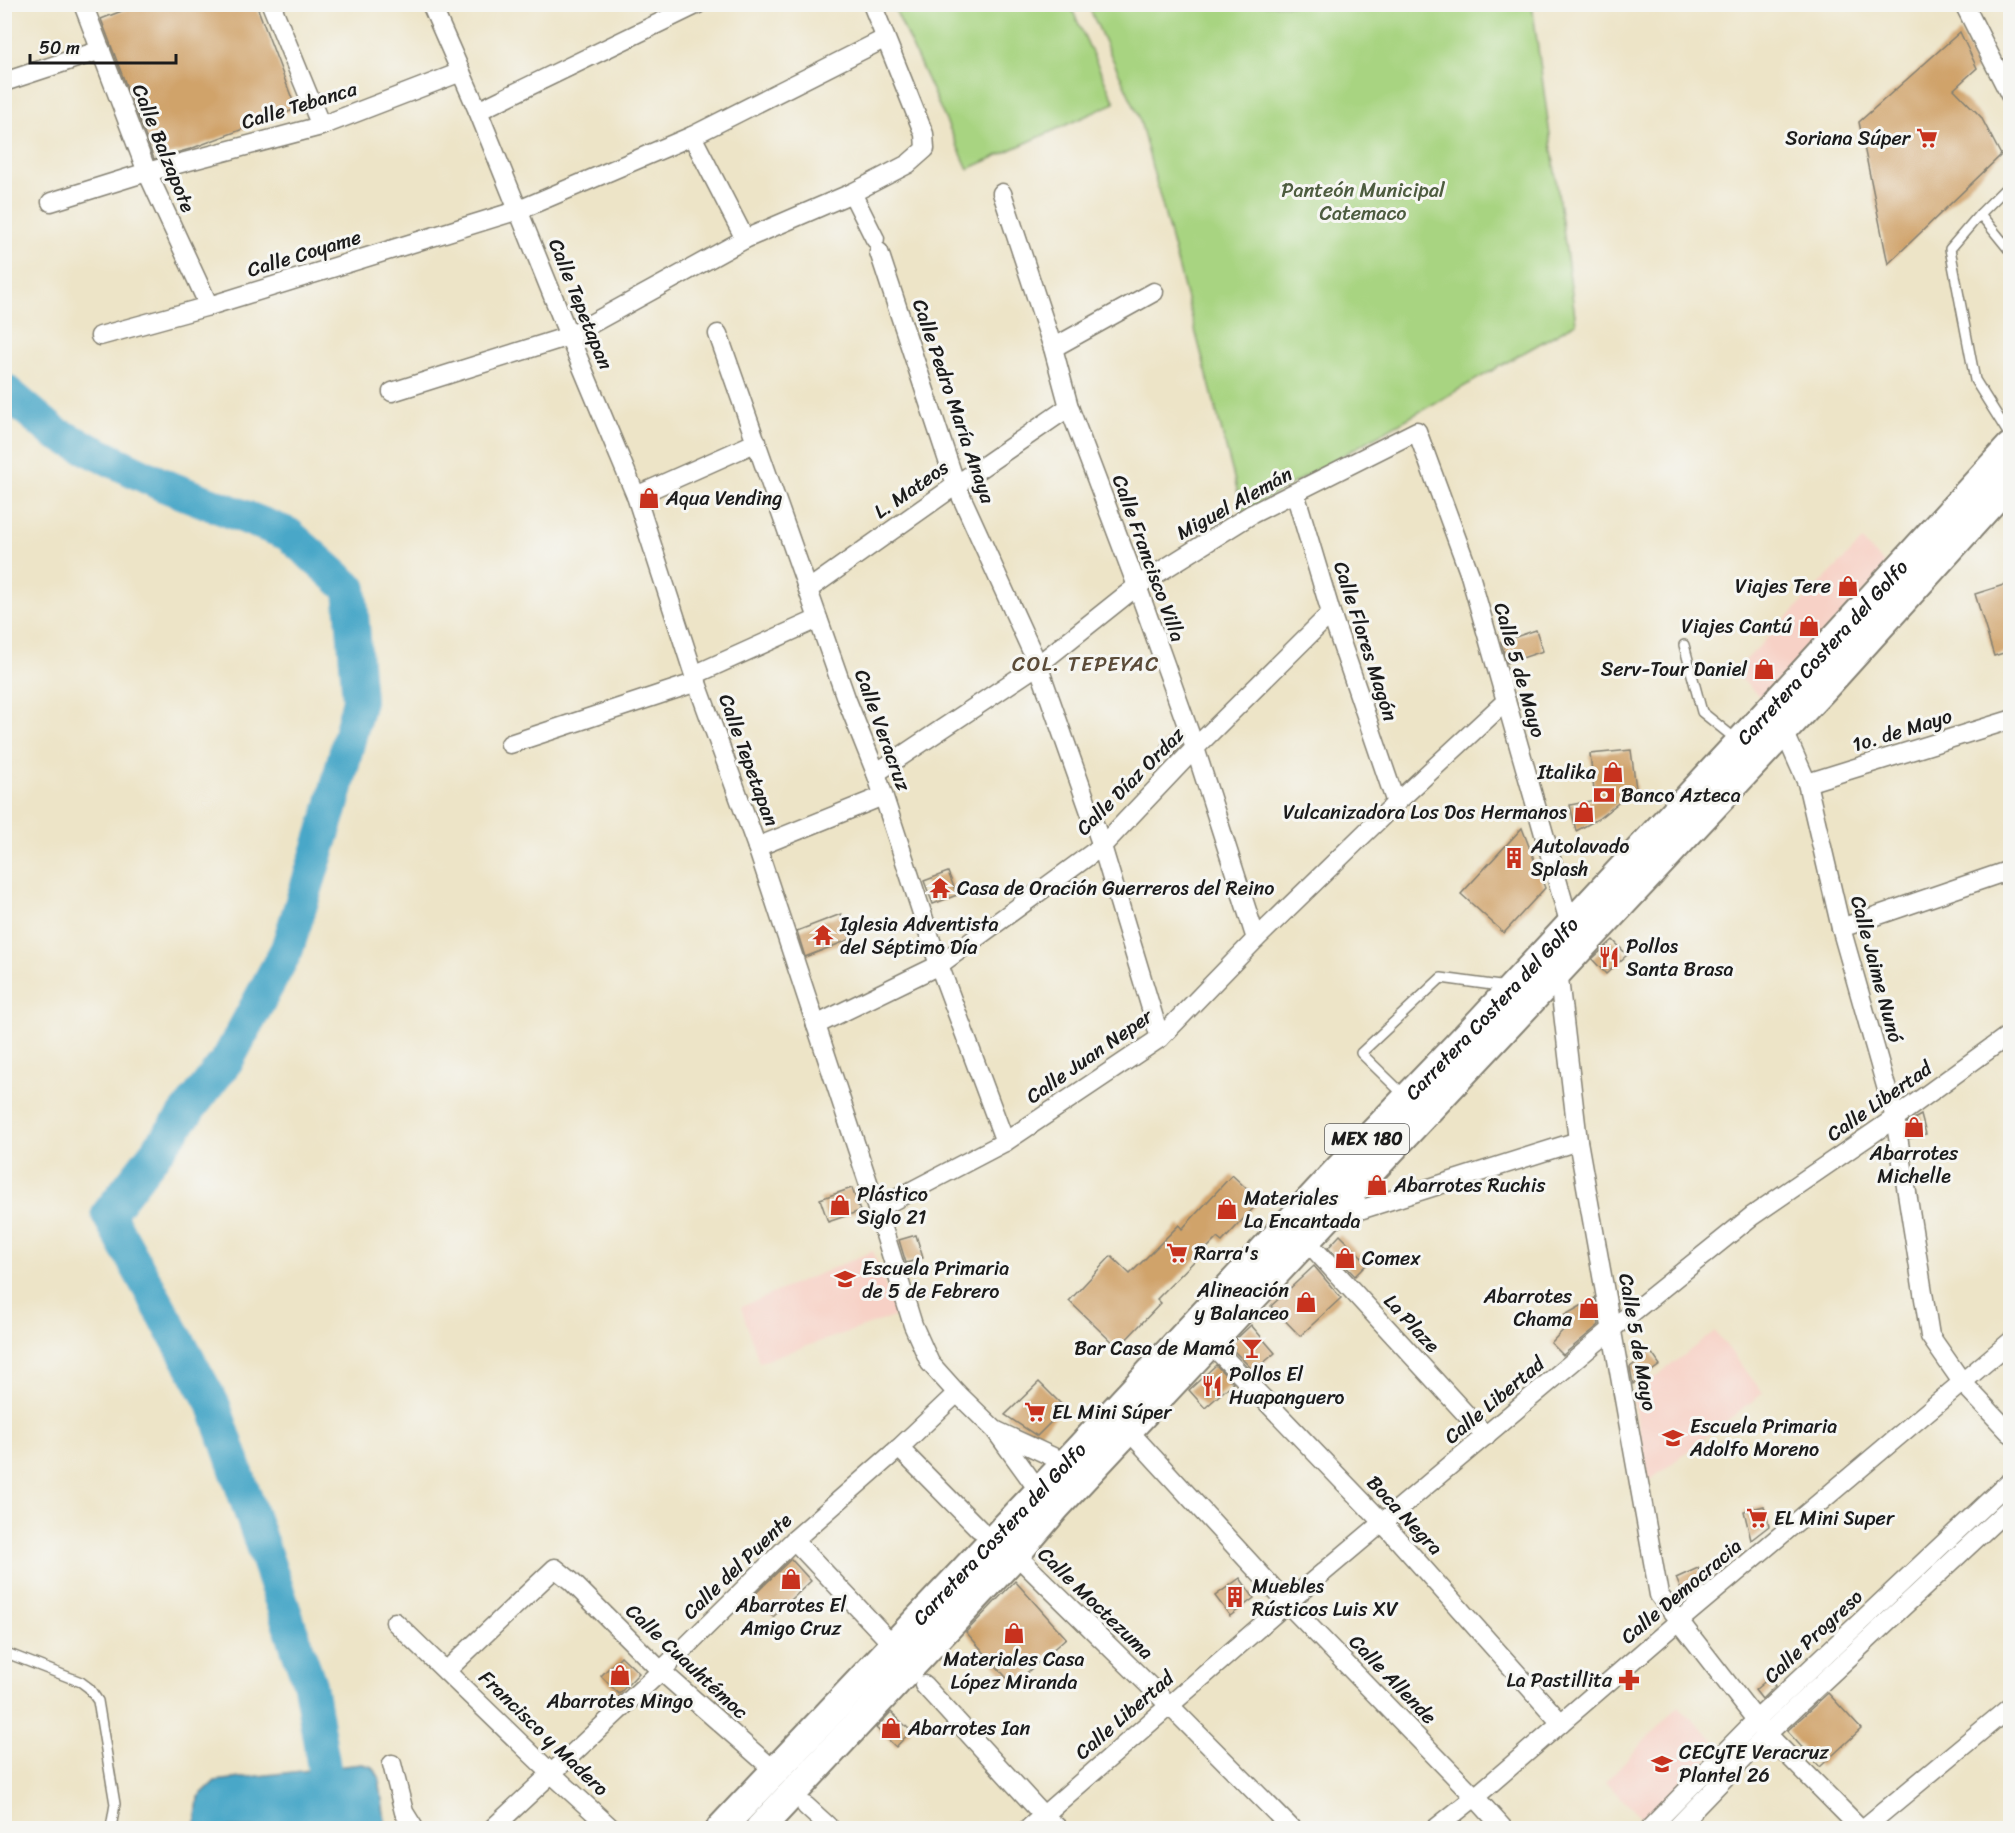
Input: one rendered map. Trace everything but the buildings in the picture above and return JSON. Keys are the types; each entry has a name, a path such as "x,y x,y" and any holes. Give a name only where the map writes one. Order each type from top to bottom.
{"main road":[{"name":"Carretera Costera del Golfo","path":"1520,994 1558,970 1775,723 2010,447"},
{"name":"Carretera Costera del Golfo","path":"760,1828 955,1601 998,1540 1048,1499 1520,994 1570,925 1740,742 1775,723 2010,482"},
{"name":"Carretera Costera del Golfo","path":"1074,1471 1128,1430 1312,1231 1414,1107"},
{"name":"Carretera Costera del Golfo","path":"721,1828 894,1646 955,1601"}],"street":[{"name":"Calle Balzapote","path":"83,4 147,172 209,306"},
{"path":"271,4 321,126"},
{"name":"Calle Tepetapan","path":"431,4 478,111 568,336 636,496 695,679 757,847 913,1325 930,1363 957,1394 995,1430 1048,1499"},
{"path":"478,111 698,4"},
{"path":"392,392 568,336 745,239 852,194 908,164 925,149 924,134 884,39 872,4"},
{"path":"1964,4 2010,95"},
{"name":"Calle Coyame","path":"100,336 209,306 519,210 692,136 884,39"},
{"path":"4,82 101,50"},
{"name":"Calle Tebanca","path":"51,202 147,172 321,126 461,72"},
{"path":"692,136 745,239"},
{"name":"Calle Francisco Villa","path":"1002,193 1053,348 1069,407 1195,748 1256,939"},
{"name":"Calle Pedro María Anaya","path":"852,194 877,246 956,485 1038,665 1102,846 1160,1038"},
{"path":"1053,348 1154,292"},
{"name":"Calle Veracruz","path":"718,334 846,698 876,773 939,965 1005,1142"},
{"name":"L. Mateos","path":"809,589 1069,407"},
{"name":"Miguel Alemán","path":"876,773 1038,665 1137,586 1252,514 1417,431"},
{"name":"Calle 5 de Mayo","path":"1417,431 1470,575 1570,925"},
{"path":"636,496 757,442"},
{"name":"Calle Flores Magón","path":"1295,493 1331,613 1396,803"},
{"name":"Calle Díaz Ordaz","path":"816,1024 939,965 1102,846 1195,748 1331,613"},
{"path":"510,744 695,679 818,620"},
{"name":"Calle Juan Neper","path":"877,1209 1005,1142 1160,1038 1256,939 1506,700"},
{"name":"1o. de Mayo","path":"1807,783 2010,720"},
{"name":"Calle Jaime Nunó","path":"1775,723 1807,783 1841,928 1895,1118 1930,1336 1962,1382 2010,1433"},
{"path":"757,847 883,795"},
{"path":"1841,928 2010,870"},
{"name":"Calle 5 de Mayo","path":"1558,970 1578,1141 1659,1595 1761,1727 1860,1828"},
{"name":"Calle Libertad","path":"1029,1828 1287,1603 1613,1328 1752,1216 1895,1118 2010,1034"},
{"path":"1312,1231 1578,1141"},
{"name":"La Plaze","path":"1312,1231 1486,1436"},
{"name":"Boca Negra","path":"1209,1342 1383,1523 1562,1723"},
{"name":"Calle Democracia","path":"1436,1828 1476,1797 1679,1621 2010,1342"},
{"name":"Calle del Puente","path":"493,1828 661,1671 794,1540 957,1394"},
{"path":"995,1430 1074,1471"},
{"name":"Calle Allende","path":"1128,1430 1287,1603 1476,1797 1503,1828"},
{"name":"Calle Moctezuma","path":"899,1448 1169,1705 1291,1828"},
{"name":"Calle Progreso","path":"1676,1828 1761,1727 2010,1481"},
{"name":"Calle Progreso","path":"1650,1828 2010,1507"},
{"path":"794,1540 894,1646"},
{"name":"Calle Cuauhtémoc","path":"446,1671 555,1568 571,1581 661,1671 775,1771"},
{"name":"Francisco y Madero","path":"395,1622 611,1828"},
{"path":"924,1685 1043,1815 1058,1828"},
{"path":"1864,1828 2010,1707"},
{"path":"392,1764 404,1812 414,1828"},
{"path":"806,1806 830,1828"}],"lane":[{"path":"2010,184 1950,249 1975,380 2010,436"},
{"path":"1980,214 2010,251"},
{"path":"1684,645 1702,712 1740,742"},
{"path":"1414,1107 1361,1053 1441,978 1520,994"},
{"path":"4,1652 81,1682 98,1701 115,1804 111,1828"}],"shaded area":[{"path":"1862,541 1889,568 1761,698 1734,672"},
{"name":"Escuela Primaria de 5 de Febrero","path":"873,1251 896,1316 759,1362 741,1307"},
{"name":"Escuela Primaria Adolfo Moreno","path":"1715,1331 1763,1393 1649,1481 1632,1395"},
{"name":"CECyTE Veracruz Plantel 26","path":"1678,1706 1720,1746 1647,1823 1605,1782"}],"green space":[{"path":"893,5 1070,5 1115,103 968,169"},
{"name":"Panteón Municipal Catemaco","path":"1088,5 1532,5 1576,323 1243,512 1139,117"}],"water":[{"path":"362,1764 373,1767 379,1777 386,1828 195,1828 198,1797 215,1781"}],"waterway":[{"path":"4,390 55,433 163,485 288,534 350,589 359,700 332,806 287,949 228,1059 108,1214 214,1406 310,1685 324,1768"}],"place":[{"name":"Soriana Súper","path":"1927,138"},
{"name":"Aqua Vending","path":"649,498"},
{"name":"Viajes Tere","path":"1848,586"},
{"name":"Viajes Cantú","path":"1809,626"},
{"name":"Serv-Tour Daniel","path":"1764,669"},
{"name":"Italika","path":"1613,772"},
{"name":"Banco Azteca","path":"1604,795"},
{"name":"Vulcanizadora Los Dos Hermanos","path":"1584,812"},
{"name":"Autolavado Splash","path":"1514,858"},
{"name":"Casa de Oración Guerreros del Reino","path":"940,888"},
{"name":"Iglesia Adventista del Séptimo Día","path":"823,935"},
{"name":"Pollos Santa Brasa","path":"1609,957"},
{"name":"Abarrotes Michelle","path":"1914,1127"},
{"name":"Abarrotes Ruchis","path":"1377,1185"},
{"name":"Plástico Siglo 21","path":"840,1205"},
{"name":"Materiales La Encantada","path":"1227,1209"},
{"name":"Rarra's","path":"1177,1253"},
{"name":"Comex","path":"1345,1258"},
{"name":"Escuela Primaria de 5 de Febrero","path":"845,1279"},
{"name":"Alineación y Balanceo","path":"1306,1302"},
{"name":"Abarrotes Chama","path":"1589,1308"},
{"name":"Bar Casa de Mamá","path":"1252,1348"},
{"name":"Pollos El Huapanguero","path":"1212,1386"},
{"name":"EL Mini Súper","path":"1035,1412"},
{"name":"Escuela Primaria Adolfo Moreno","path":"1673,1438"},
{"name":"EL Mini Super","path":"1757,1518"},
{"name":"Abarrotes El Amigo Cruz","path":"791,1579"},
{"name":"Muebles Rústicos Luis XV","path":"1235,1597"},
{"name":"Materiales Casa López Miranda","path":"1014,1633"},
{"name":"Abarrotes Mingo","path":"620,1675"},
{"name":"La Pastillita","path":"1629,1680"},
{"name":"Abarrotes Ian","path":"891,1728"},
{"name":"CECyTE Veracruz Plantel 26","path":"1662,1764"}],"district":[{"name":"COL. TEPEYAC","path":"1086,664"}]}
